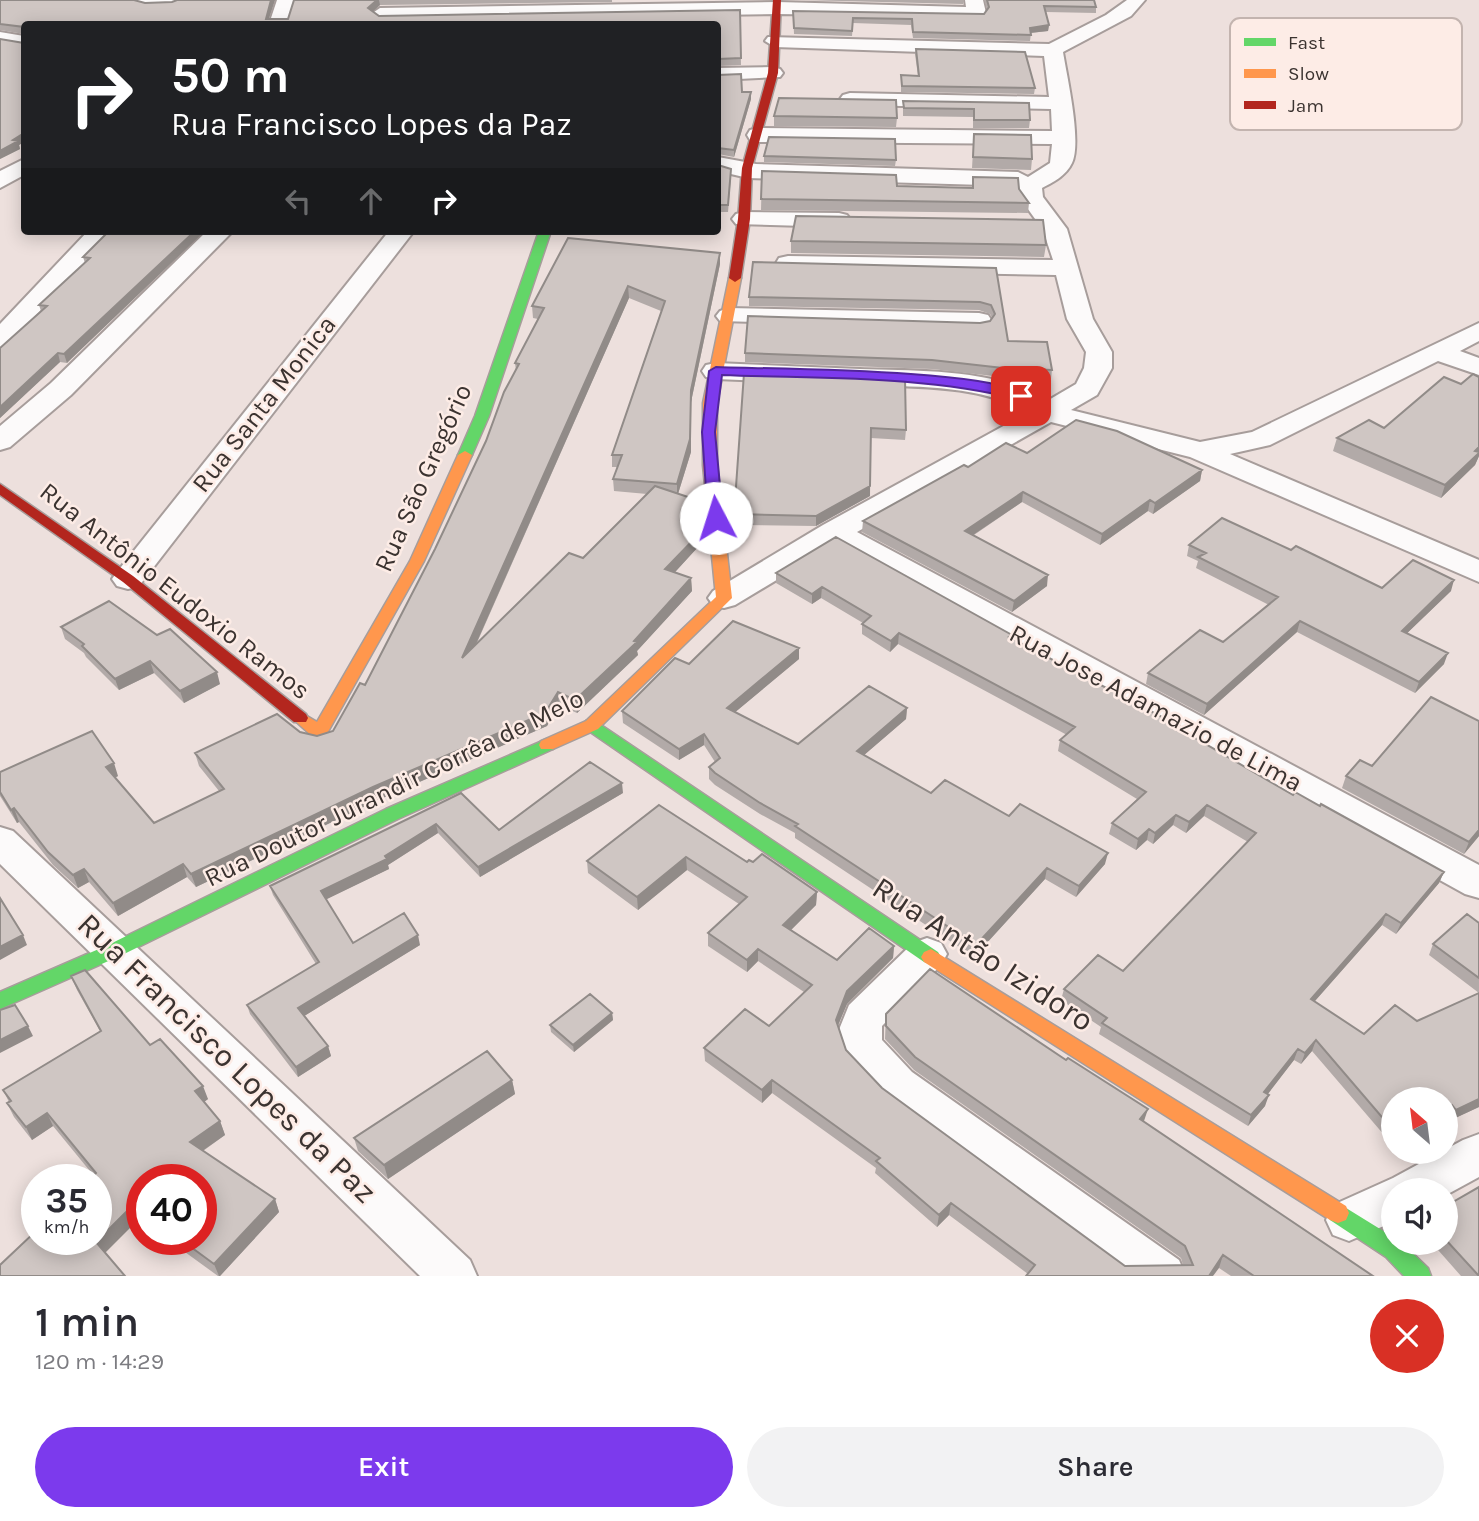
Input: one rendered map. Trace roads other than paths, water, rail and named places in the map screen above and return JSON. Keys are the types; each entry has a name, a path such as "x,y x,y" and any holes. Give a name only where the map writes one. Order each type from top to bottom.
{"street":[{"path":"137,0 175,0"},
{"path":"161,17 175,0"},
{"path":"280,21 286,0"},
{"path":"382,13 777,4 977,13 974,0"},
{"path":"775,41 1053,50 1068,38 1129,11 1136,0"},
{"path":"777,4 774,98 747,170 744,219 729,316 716,371 709,432 723,598 834,531 996,443 1087,389 1098,368 1099,352 1080,319 1066,256 1050,223 1037,208 1030,192 1030,185 1053,173 1062,161 1063,138 1053,50"},
{"path":"0,38 21,42"},
{"path":"721,74 773,73"},
{"path":"823,99 1060,103"},
{"path":"758,135 1063,138"},
{"path":"721,165 747,170 1039,180"},
{"path":"0,181 21,168"},
{"path":"744,219 855,220"},
{"path":"1022,222 1050,223"},
{"path":"0,339 97,235"},
{"path":"0,441 61,389 217,235"},
{"name":"Rua Santa Monica","path":"128,579 399,235"},
{"name":"Rua São Gregório","path":"319,733 418,561 451,489 482,416 540,235"},
{"path":"737,262 1067,268"},
{"path":"729,316 979,321"},
{"path":"1200,451 1260,439 1479,331"},
{"path":"1438,352 1479,366"},
{"path":"716,371 932,380 998,389 1021,396 1046,413 1200,451 1479,572"},
{"name":"Rua Antônio Eudoxio Ramos","path":"0,488 128,579 319,733"},
{"name":"Rua Jose Adamazio de Lima","path":"834,531 938,591 1479,883"},
{"name":"Rua Doutor Jurandir Corrêa de Melo","path":"0,1001 115,950 392,814 592,725 723,598"},
{"name":"Rua Antão Izidoro","path":"592,725 927,954 1349,1220 1394,1250 1420,1276"},
{"name":"Rua Francisco Lopes da Paz","path":"0,841 453,1276"},
{"path":"927,954 864,1017 859,1032 862,1048 897,1085 1162,1276"},
{"path":"1434,1178 1479,1154"},
{"path":"1349,1220 1381,1205"}]}
